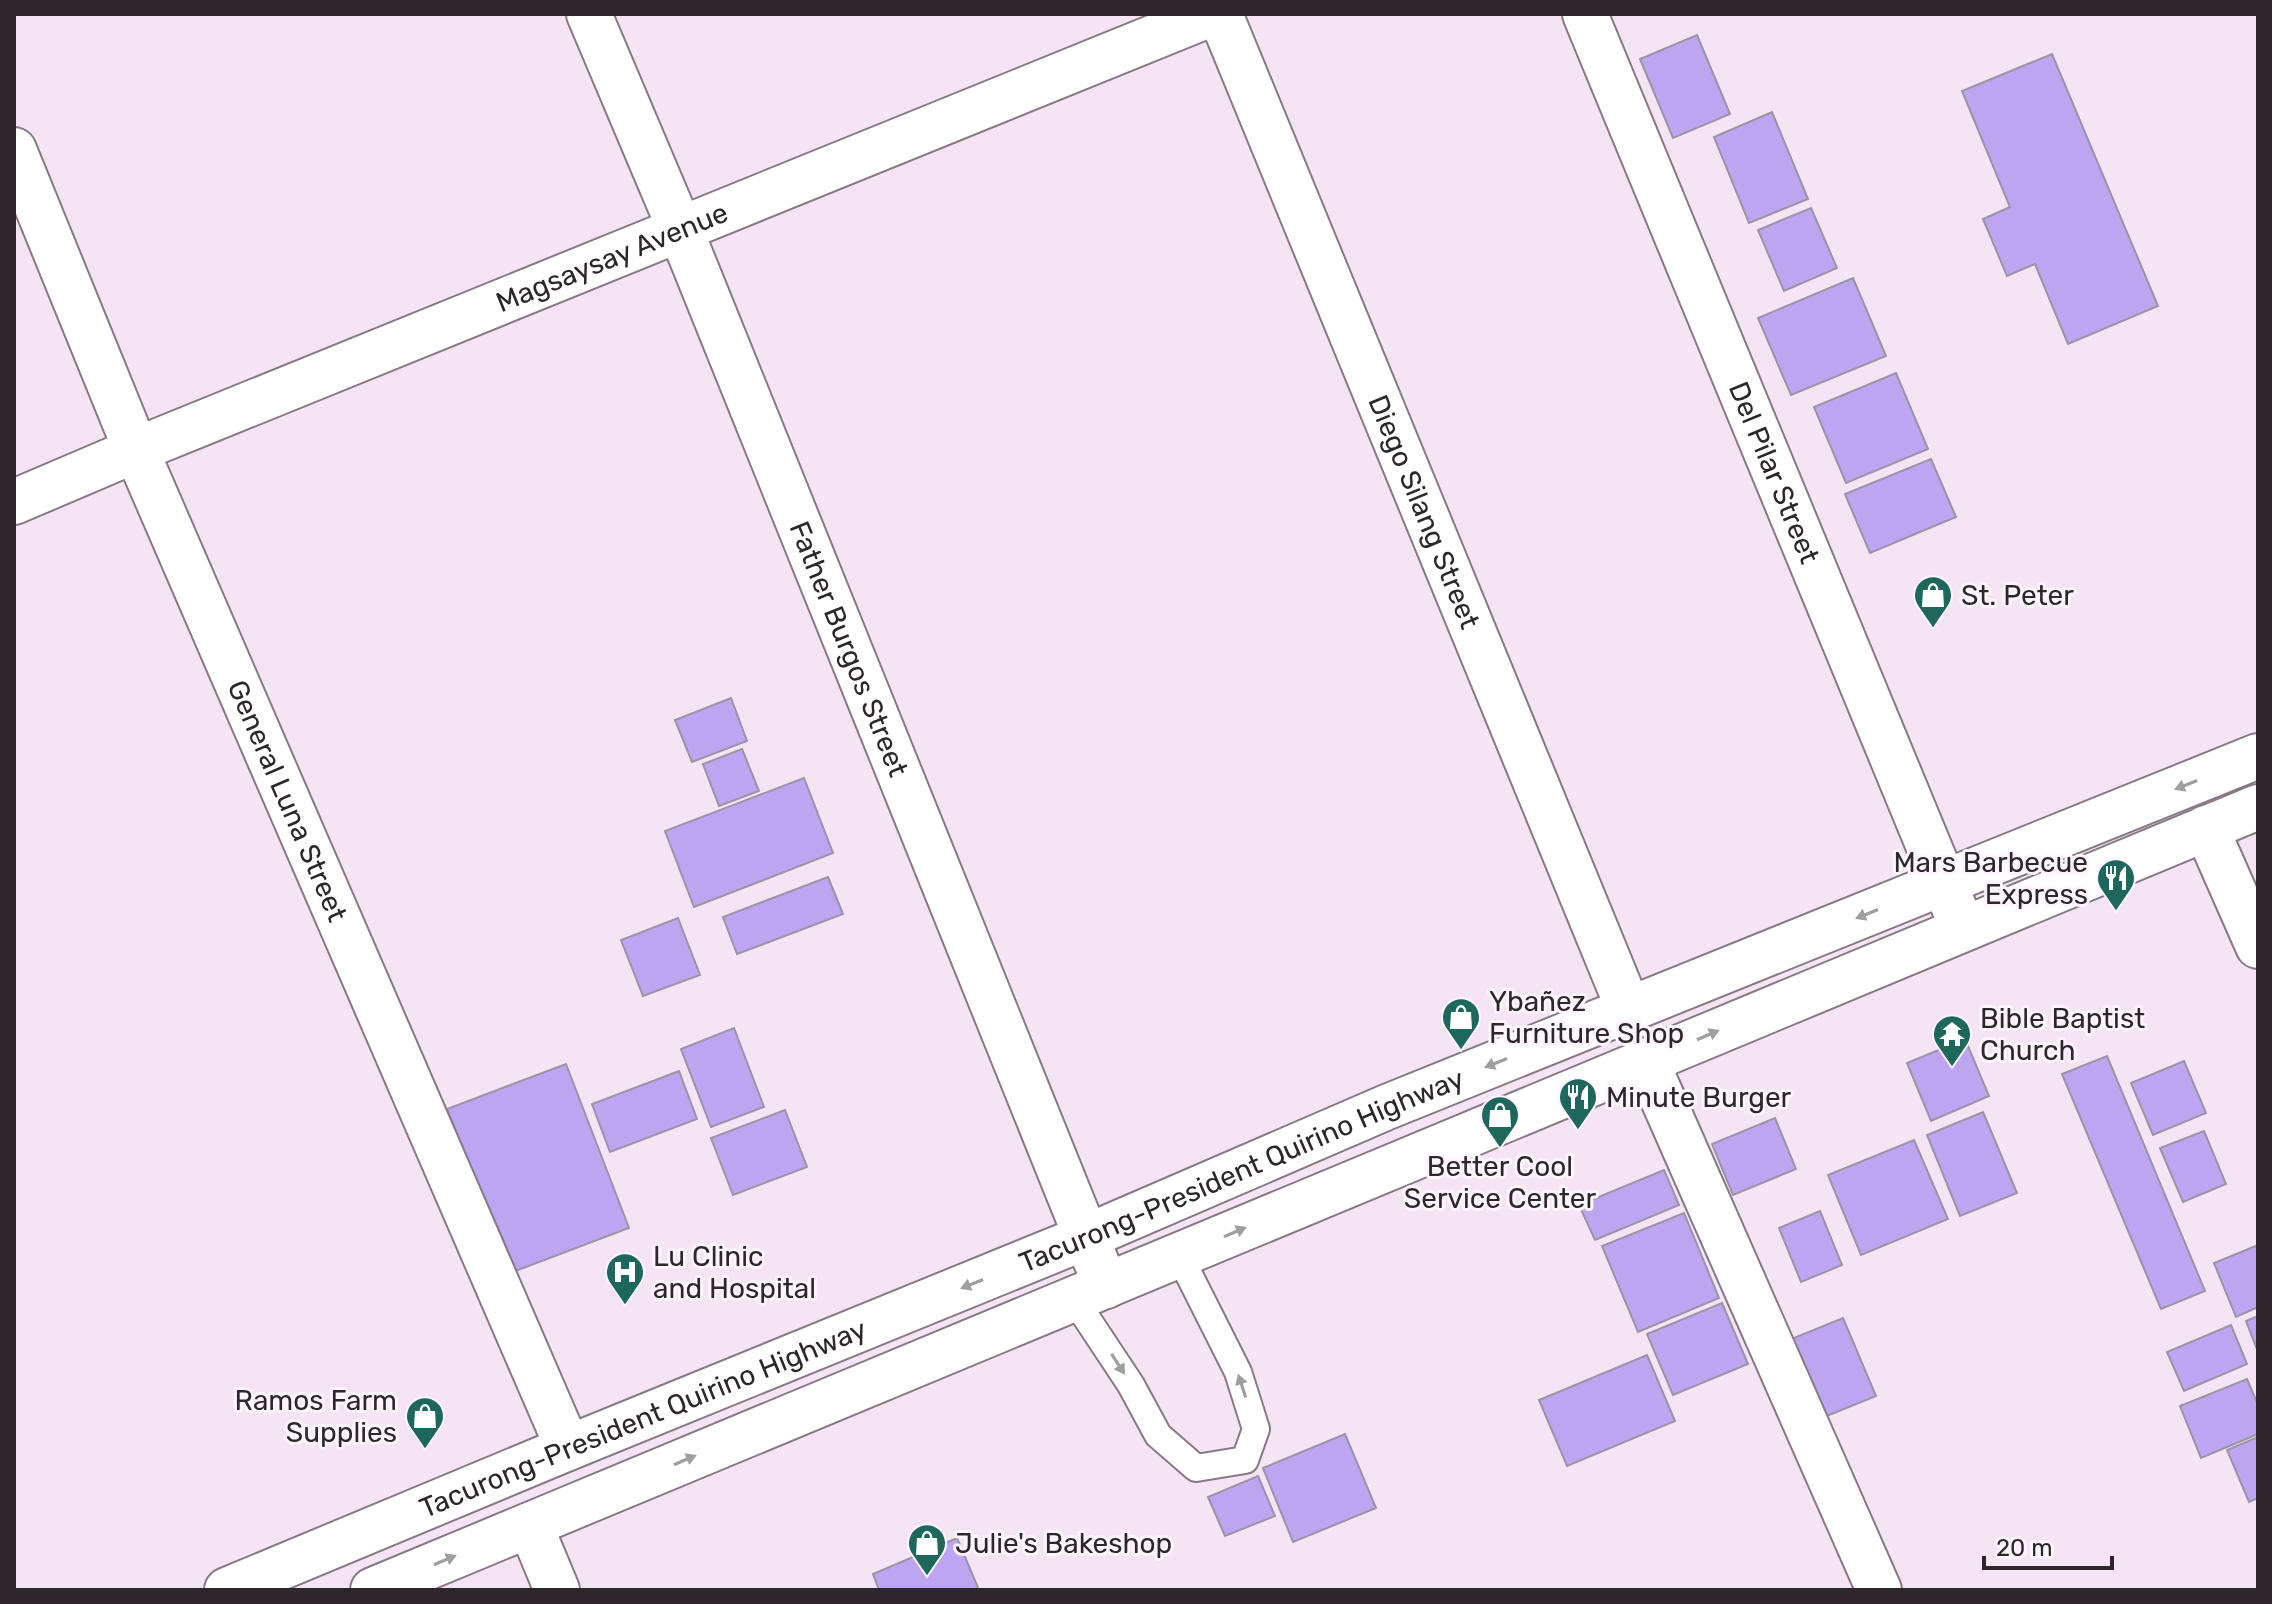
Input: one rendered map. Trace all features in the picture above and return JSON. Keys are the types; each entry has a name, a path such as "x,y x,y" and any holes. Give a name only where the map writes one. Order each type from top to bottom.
{"main road":[{"name":"Father Burgos Street","path":"589,14 680,229 1086,1237 1090,1292"},
{"name":"Magsaysay Avenue","path":"14,502 1211,14"},
{"name":"Diego Silang Street","path":"1220,14 1629,1010"},
{"name":"Del Pilar Street","path":"1585,14 1963,929"},
{"name":"General Luna Street","path":"14,150 136,450 568,1448"},
{"name":"Tacurong-President Quirino Highway","path":"227,1590 1086,1237 1387,1107 2258,756"},
{"name":"Tacurong-President Quirino Highway","path":"373,1590 2258,807"},
{"path":"2206,828 2258,946"},
{"path":"1646,1061 1879,1590"},
{"path":"530,1525 557,1590"}],"lane":[{"path":"1090,1292 1131,1385 1158,1435 1196,1468 1245,1460 1256,1429 1238,1372 1179,1255"}],"building":[{"path":"1697,35 1730,114 1673,138 1640,59"},
{"path":"2052,54 2158,306 2068,344 2035,264 2007,276 1983,219 2010,207 1962,91"},
{"path":"1772,112 1808,199 1749,223 1714,137"},
{"path":"1811,208 1837,268 1784,291 1758,230"},
{"path":"1853,278 1886,356 1791,395 1758,318"},
{"path":"1896,373 1928,449 1846,483 1814,407"},
{"path":"1931,459 1956,517 1870,553 1845,494"},
{"path":"731,698 747,741 692,762 675,720"},
{"path":"742,749 759,791 719,806 703,764"},
{"path":"804,778 833,853 694,907 665,831"},
{"path":"828,877 843,914 737,954 723,917"},
{"path":"678,918 700,975 643,996 621,940"},
{"path":"734,1028 764,1107 711,1127 681,1049"},
{"path":"1965,1039 1989,1096 1931,1121 1907,1063"},
{"path":"2107,1056 2205,1291 2161,1309 2062,1074"},
{"path":"2184,1061 2206,1113 2153,1135 2131,1083"},
{"path":"566,1064 629,1228 510,1273 447,1109"},
{"path":"679,1071 697,1119 610,1152 592,1104"},
{"path":"785,1110 807,1167 733,1195 711,1138"},
{"path":"1983,1112 2017,1193 1960,1216 1927,1135"},
{"path":"1775,1118 1796,1169 1733,1195 1712,1144"},
{"path":"2204,1131 2226,1184 2183,1202 2160,1148"},
{"path":"1914,1140 1948,1219 1861,1255 1828,1175"},
{"path":"1664,1170 1679,1205 1595,1240 1579,1205"},
{"path":"1820,1211 1842,1265 1801,1282 1779,1228"},
{"path":"1684,1213 1719,1298 1638,1332 1602,1246"},
{"path":"2258,1245 2258,1307 2236,1317 2214,1263"},
{"path":"1722,1303 1748,1364 1673,1395 1647,1334"},
{"path":"2258,1316 2258,1352 2246,1321"},
{"path":"1843,1318 1876,1396 1822,1418 1789,1340"},
{"path":"2231,1325 2247,1364 2184,1391 2167,1352"},
{"path":"1647,1355 1675,1421 1567,1466 1539,1400"},
{"path":"2247,1379 2258,1405 2258,1434 2201,1458 2180,1406"},
{"path":"1345,1434 1376,1508 1293,1542 1263,1468"},
{"path":"2258,1437 2258,1498 2249,1502 2227,1450"},
{"path":"1258,1476 1275,1516 1225,1536 1208,1497"},
{"path":"957,1538 979,1590 879,1590 873,1574"}],"place":[{"name":"St. Peter","path":"1933,629"},
{"name":"Mars Barbecue Express","path":"2116,912"},
{"name":"Ybañez Furniture Shop","path":"1461,1051"},
{"name":"Bible Baptist Church","path":"1952,1068"},
{"name":"Minute Burger","path":"1578,1131"},
{"name":"Better Cool Service Center","path":"1500,1149"},
{"name":"Lu Clinic and Hospital","path":"625,1306"},
{"name":"Ramos Farm Supplies","path":"425,1450"},
{"name":"Julie's Bakeshop","path":"927,1577"}]}
